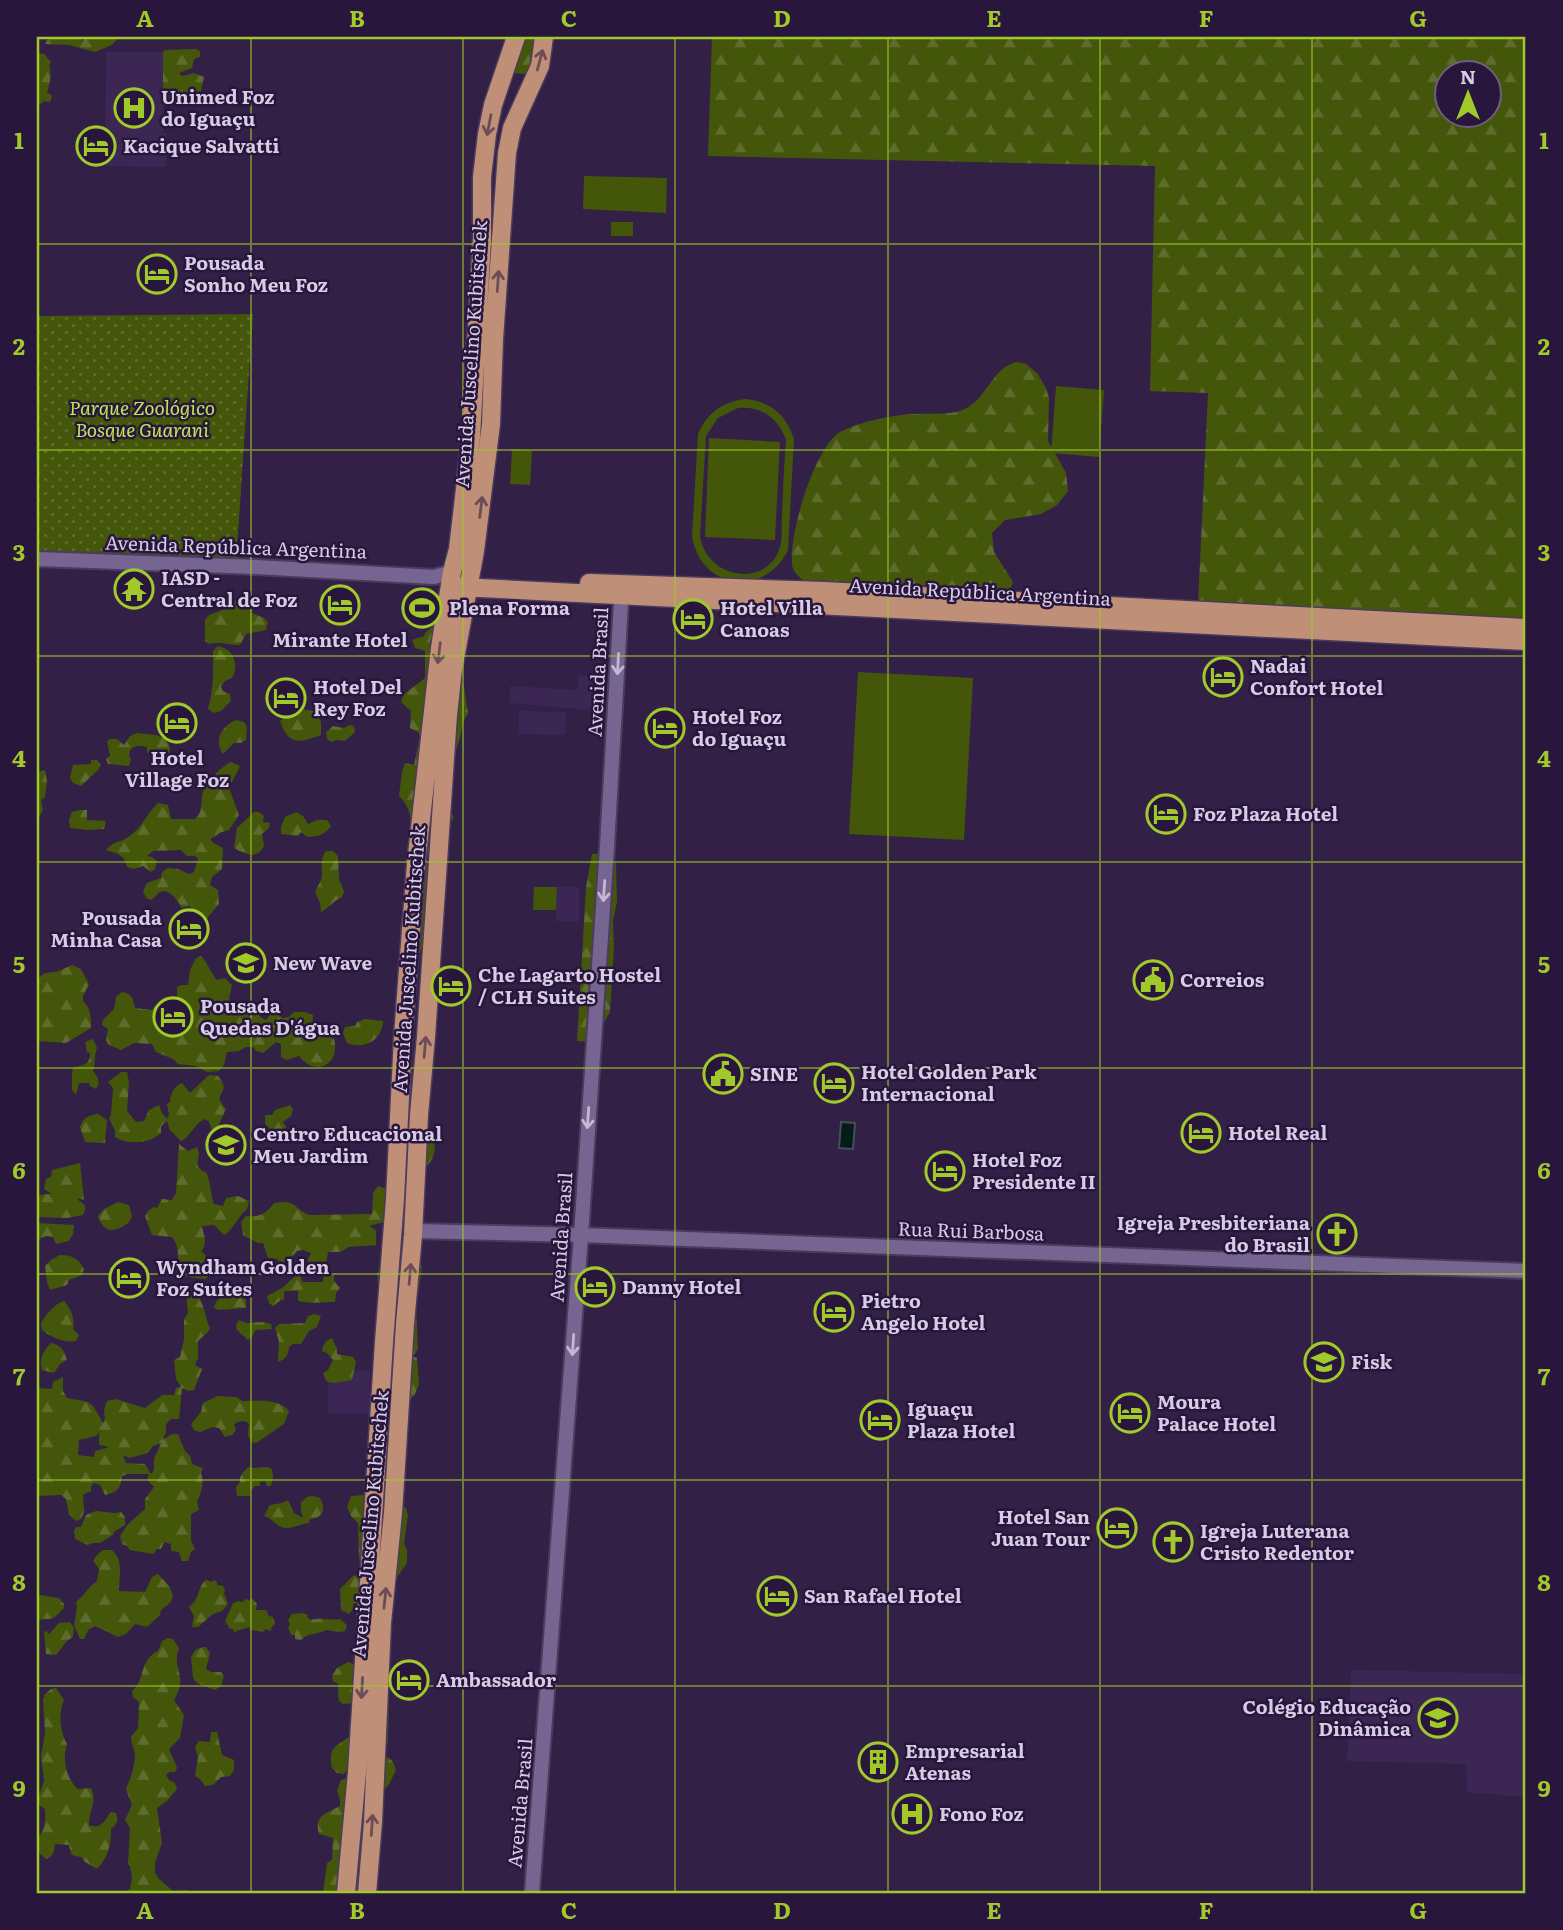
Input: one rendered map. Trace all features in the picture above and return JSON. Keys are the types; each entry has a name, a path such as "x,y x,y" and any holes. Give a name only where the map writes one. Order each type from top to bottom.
{"main road":[{"name":"Avenida Juscelino Kubitschek","path":"346,1893 416,864 445,578 458,550 471,437 482,239 482,177 487,134 493,105 516,37"},
{"name":"Avenida Juscelino Kubitschek","path":"367,1893 382,1623 414,1231 418,1128 448,715 453,669 470,581 491,424 505,166 512,128 540,66 544,37"},
{"name":"Avenida República Argentina","path":"445,578 822,604 1526,641"},
{"name":"Avenida República Argentina","path":"622,590 824,591 1526,628"},
{"path":"387,1308 405,1324"},
{"path":"384,1342 396,1348 404,1360"}],"street":[{"name":"Avenida República Argentina","path":"37,559 256,567 445,578"},
{"name":"Avenida Brasil","path":"532,1893 581,1236 622,590"},
{"name":"Rua Rui Barbosa","path":"414,1231 1526,1271"}],"shaded area":[{"name":"Unimed Foz do Iguaçu","path":"106,52 163,52 163,133 167,133 166,167 105,166"},
{"path":"579,675 596,676 594,710 509,703 510,686 577,690"},
{"path":"519,711 566,712 565,735 519,734"},
{"path":"557,887 579,887 579,921 556,921"},
{"path":"841,1122 855,1123 853,1149 839,1148"},
{"path":"328,1370 370,1371 369,1414 328,1413"},
{"name":"Colégio Educação Dinâmica","path":"1351,1670 1526,1674 1526,1797 1467,1792 1466,1764 1347,1761"}],"green space":[{"path":"49,37 79,37 83,41 84,37 119,37 112,45 95,52 69,45 45,44"},
{"path":"511,37 539,37 541,67 526,74 509,73"},
{"path":"712,37 1526,37 1526,618 1198,604 1208,393 1150,391 1155,166 708,156"},
{"path":"196,49 200,51 200,57 194,59 192,68 179,73 182,76 194,73 204,77 200,95 188,95 175,104 163,106 163,52"},
{"path":"37,53 44,54 51,62 47,92 52,96 50,102 44,101 37,107"},
{"path":"584,176 667,178 666,213 583,209"},
{"path":"611,222 633,222 633,236 611,236"},
{"name":"Parque Zoológico Bosque Guarani","path":"253,314 236,562 37,554 37,316"},
{"path":"1017,362 1026,364 1037,373 1046,388 1049,398 1048,441 1066,473 1068,491 1057,505 1041,514 1005,520 992,533 994,552 1013,582 1010,589 803,580 797,575 792,566 792,550 799,512 822,453 832,439 842,431 877,419 961,411 974,403 1002,370"},
{"path":"1056,386 1104,390 1099,457 1051,453"},
{"path":"754,400 770,406 782,416 794,439 788,550 778,565 764,576 750,581 734,581 720,577 707,568 697,554 692,536 698,434 711,414 722,406 737,401","holes":["738,408 768,415 779,425 786,440 779,550 772,562 762,570 750,574 724,569 713,562 705,551 700,536 706,436 718,418"]},
{"path":"709,438 780,442 775,540 705,537"},
{"path":"512,449 532,451 530,485 510,484"},
{"path":"240,597 251,603 252,613 268,622 266,630 246,634 240,645 209,644 205,641 205,620"},
{"path":"438,622 456,677 464,686 468,714 453,760 453,780 448,794 454,818 443,823 436,845 429,853 413,852 410,816 399,796 405,763 414,765 420,736 410,728 411,711 401,702 403,695 425,678 425,651 415,648 412,640 424,636"},
{"path":"218,646 228,650 234,658 235,668 232,678 225,681 221,687 230,694 231,701 221,711 214,713 208,709 213,651"},
{"path":"858,672 973,678 964,840 849,834"},
{"path":"296,709 316,712 321,722 321,735 301,741 291,739 287,735 280,721"},
{"path":"236,720 244,722 247,727 246,740 234,743 223,754 219,744 220,734"},
{"path":"333,726 344,728 354,726 355,732 345,741 331,742 327,739 326,732"},
{"path":"137,733 164,739 169,746 169,754 162,761 147,752 147,747 137,746 130,752 129,766 108,764 106,759 110,756 107,741 117,739 124,745 130,736"},
{"path":"91,760 97,760 101,765 98,770 81,786 73,783 70,778 73,765 91,764"},
{"path":"231,762 240,766 229,788 239,815 229,830 211,838 212,842 223,848 222,869 212,877 210,885 218,890 219,904 203,923 198,921 199,916 194,914 190,906 182,908 167,892 160,892 151,900 146,898 143,891 147,883 161,878 162,872 168,868 189,874 194,872 198,859 195,856 187,856 181,850 153,851 147,856 157,861 151,872 143,866 134,869 127,867 122,857 106,850 135,832 158,803 168,805 171,819 195,819 200,813 207,784"},
{"path":"45,770 47,781 45,797 41,800 43,810 37,821 37,772"},
{"path":"87,810 87,820 106,821 104,829 70,828 72,812"},
{"path":"254,812 264,816 263,822 270,823 269,828 262,834 264,846 258,853 250,854 234,848 237,828"},
{"path":"296,812 303,816 308,824 327,820 331,826 323,834 314,836 307,837 301,832 298,836 281,834 285,817"},
{"path":"326,851 333,851 338,856 339,879 344,891 342,897 321,912 315,892 322,877 322,860"},
{"path":"592,854 599,854 616,863 617,902 613,921 610,1012 592,1042 577,1041 586,887"},
{"path":"423,856 431,873 426,941 420,952 410,956 402,946 400,933 405,903 405,881 407,867"},
{"path":"534,887 557,887 556,910 533,910"},
{"path":"201,956 217,980 225,978 232,985 229,998 237,1013 245,1009 266,1020 272,1012 283,1018 294,1012 313,1015 312,1035 327,1035 334,1039 334,1055 330,1061 319,1067 306,1063 299,1056 287,1060 281,1057 281,1044 276,1042 263,1053 253,1047 227,1052 224,1065 219,1071 207,1072 196,1066 178,1064 156,1052 152,1044 134,1043 121,1050 109,1045 106,1040 108,1029 102,1025 103,1020 114,1009 116,997 122,992 126,993 132,997 135,1008 152,1010 155,1006 164,1006 164,1017 177,1017 177,987 188,985 190,970 196,958"},
{"path":"72,965 81,969 89,984 83,1001 90,1013 91,1028 66,1043 37,1041 38,980 43,974"},
{"path":"365,1019 383,1021 376,1038 366,1044 347,1043 343,1033 345,1027 355,1026 357,1022"},
{"path":"93,1039 97,1048 93,1071 98,1084 96,1089 89,1083 79,1083 76,1095 72,1090 73,1068 89,1060 90,1053 87,1052 85,1042"},
{"path":"121,1072 127,1072 127,1111 136,1122 144,1121 149,1110 159,1105 167,1119 167,1104 177,1086 182,1083 191,1092 209,1075 218,1076 224,1087 220,1099 226,1109 218,1127 212,1130 205,1119 181,1141 170,1130 167,1121 161,1126 161,1133 156,1137 145,1141 120,1140 115,1137 109,1118 113,1088 108,1082"},
{"path":"290,1105 293,1109 291,1116 283,1122 286,1127 283,1132 278,1133 276,1129 270,1129 265,1124 265,1115 272,1115 275,1110"},
{"path":"98,1114 107,1120 105,1143 85,1142 81,1124 91,1115"},
{"path":"399,1120 412,1121 424,1132 433,1133 434,1155 417,1173 389,1184 387,1161"},
{"path":"179,1144 188,1151 197,1147 197,1165 206,1172 214,1204 223,1206 226,1198 238,1196 249,1201 247,1209 224,1235 214,1225 202,1226 205,1242 201,1252 205,1254 210,1274 206,1279 177,1274 178,1254 175,1241 172,1237 152,1235 145,1216 154,1207 157,1208 162,1199 172,1200 176,1193"},
{"path":"80,1163 84,1200 77,1198 85,1206 83,1215 67,1218 37,1217 37,1196 52,1194 44,1189 52,1170"},
{"path":"378,1186 390,1190 389,1217 384,1222 369,1226 376,1230 376,1245 328,1252 326,1265 320,1274 309,1267 308,1259 311,1253 297,1251 289,1261 280,1263 277,1259 268,1258 263,1243 243,1235 241,1222 246,1216 262,1214 274,1203 291,1203 309,1215 372,1214 373,1193"},
{"path":"118,1202 129,1205 132,1216 124,1226 109,1230 101,1224 98,1216 104,1209"},
{"path":"401,1220 413,1228 398,1262 402,1269 414,1263 422,1266 416,1311 418,1349 414,1355 408,1355 417,1358 419,1384 415,1394 399,1414 394,1432 382,1434 371,1428 373,1395 388,1350 394,1350 389,1340 398,1322 378,1284 377,1274"},
{"path":"37,1223 74,1225 73,1234 69,1241 56,1244 53,1237 46,1236 37,1240"},
{"path":"60,1255 75,1258 84,1269 82,1275 69,1280 67,1285 50,1290 45,1266"},
{"path":"300,1272 302,1282 323,1282 323,1272 326,1275 334,1275 334,1281 340,1288 335,1302 298,1301 298,1291 284,1291 284,1300 273,1306 269,1303 267,1296 282,1288"},
{"path":"197,1290 202,1294 200,1300 210,1328 198,1341 198,1358 195,1365 202,1369 194,1390 182,1388 179,1419 171,1419 166,1424 166,1433 162,1440 172,1434 178,1434 192,1464 203,1468 202,1487 197,1501 199,1510 191,1514 191,1540 195,1549 188,1561 182,1561 179,1552 171,1551 171,1544 164,1542 161,1549 157,1549 153,1554 130,1550 122,1544 120,1536 128,1524 145,1509 145,1499 154,1487 147,1480 149,1474 122,1476 118,1489 105,1495 100,1485 94,1483 91,1492 83,1495 84,1512 81,1519 76,1521 69,1515 66,1499 61,1495 37,1496 37,1388 52,1389 53,1382 63,1377 63,1391 67,1398 90,1403 103,1423 107,1401 116,1399 145,1408 162,1395 174,1395 176,1388 181,1387 176,1379 174,1360 180,1357 184,1339 184,1320 188,1313 186,1294","holes":["99,1432 99,1445 109,1447 95,1451 94,1457 78,1455 79,1440 96,1436","161,1443 151,1474 145,1464 126,1463 123,1455 129,1458 148,1453 153,1446"]},
{"path":"227,1295 241,1296 246,1300 246,1308 214,1308 220,1298"},
{"path":"64,1301 72,1314 73,1329 79,1335 76,1341 58,1339 42,1330 41,1323 45,1317"},
{"path":"308,1316 321,1316 317,1327 309,1331 301,1344 289,1347 286,1357 278,1362 279,1342 275,1328 279,1324 305,1323"},
{"path":"239,1320 271,1324 272,1329 256,1330 248,1340 237,1330"},
{"path":"332,1338 337,1354 353,1357 356,1362 352,1380 334,1383 326,1381 323,1373 328,1370 333,1360 322,1351 325,1343"},
{"path":"51,1343 62,1349 67,1360 60,1364 54,1373 42,1370 41,1366 42,1355"},
{"path":"218,1396 237,1397 242,1401 274,1402 289,1411 284,1424 256,1443 251,1442 248,1435 249,1424 244,1421 234,1424 236,1430 225,1437 219,1428 213,1427 200,1432 194,1430 191,1424 201,1412 203,1403"},
{"path":"249,1467 272,1469 271,1486 267,1486 265,1481 260,1482 260,1486 255,1486 250,1491 250,1496 237,1496 236,1487 240,1477"},
{"path":"364,1495 375,1502 383,1514 401,1505 406,1508 408,1515 404,1544 407,1563 385,1594 359,1558 358,1523 347,1507 351,1496"},
{"path":"313,1496 320,1498 323,1508 317,1518 309,1520 310,1523 285,1528 264,1516 270,1505 288,1500 294,1513 303,1518 301,1502"},
{"path":"96,1511 121,1512 125,1517 125,1525 100,1543 88,1545 75,1539 76,1527 81,1527 86,1515"},
{"path":"103,1550 112,1550 118,1559 119,1591 145,1592 152,1577 158,1574 170,1587 173,1597 147,1627 135,1624 126,1634 118,1637 95,1626 88,1630 84,1639 80,1639 74,1625 76,1602 97,1581 99,1569 93,1561"},
{"path":"362,1574 360,1602 353,1604 349,1614 341,1610 340,1589 353,1576"},
{"path":"206,1580 214,1580 217,1585 223,1586 228,1604 198,1627 192,1627 194,1616 189,1607"},
{"path":"37,1596 59,1598 64,1608 54,1618 37,1620"},
{"path":"252,1598 257,1604 256,1610 266,1610 269,1616 273,1617 275,1624 271,1631 252,1630 249,1627 234,1632 225,1621 233,1603 247,1599 250,1601"},
{"path":"303,1613 311,1620 340,1619 347,1625 345,1631 326,1630 301,1640 295,1639 288,1627 288,1620 292,1614"},
{"path":"70,1622 74,1628 73,1637 56,1655 46,1654 44,1632 49,1634 59,1623"},
{"path":"173,1639 179,1648 177,1661 180,1684 174,1700 184,1715 180,1738 169,1749 177,1768 175,1772 166,1775 175,1783 177,1789 157,1808 162,1843 155,1863 155,1872 173,1891 186,1890 191,1893 123,1893 130,1889 132,1877 128,1864 130,1828 125,1820 132,1804 126,1788 134,1762 131,1737 138,1728 139,1702 133,1697 132,1691 139,1682 147,1660 158,1651 162,1641"},
{"path":"203,1647 210,1653 206,1669 221,1672 224,1676 221,1686 215,1690 197,1683 193,1678 191,1657 195,1650"},
{"path":"348,1662 356,1665 355,1703 343,1704 338,1699 338,1684 333,1681 332,1676 337,1668"},
{"path":"388,1683 388,1741 385,1752 360,1765 388,1757 396,1770 388,1786 376,1796 364,1838 357,1851 362,1871 359,1886 344,1893 323,1893 327,1863 332,1860 333,1838 319,1834 318,1823 323,1816 340,1806 337,1791 341,1780 349,1777 349,1770 343,1774 332,1768 332,1752 349,1737 350,1717 354,1717"},
{"path":"56,1688 64,1700 61,1722 67,1744 65,1756 68,1774 78,1789 91,1788 93,1793 89,1825 99,1825 111,1812 117,1816 117,1822 111,1829 108,1851 97,1869 81,1857 71,1854 69,1845 55,1844 52,1855 46,1859 37,1851 37,1838 43,1829 45,1817 45,1809 37,1801 44,1781 41,1756 45,1733 43,1700 45,1694"},
{"path":"211,1732 217,1732 222,1755 234,1760 234,1770 230,1776 221,1777 213,1785 205,1786 195,1776 198,1757 195,1747 199,1741 210,1742"}],"place":[{"name":"Unimed Foz do Iguaçu","path":"134,108"},
{"name":"Kacique Salvatti","path":"96,146"},
{"name":"Pousada Sonho Meu Foz","path":"157,274"},
{"name":"IASD - Central de Foz","path":"134,589"},
{"name":"Mirante Hotel","path":"340,605"},
{"name":"Plena Forma","path":"422,608"},
{"name":"Hotel Villa Canoas","path":"693,619"},
{"name":"Nadai Confort Hotel","path":"1223,677"},
{"name":"Hotel Del Rey Foz","path":"286,698"},
{"name":"Hotel Village Foz","path":"177,723"},
{"name":"Hotel Foz do Iguaçu","path":"665,728"},
{"name":"Foz Plaza Hotel","path":"1166,814"},
{"name":"Pousada Minha Casa","path":"189,929"},
{"name":"New Wave","path":"246,963"},
{"name":"Correios","path":"1153,980"},
{"name":"Che Lagarto Hostel / CLH Suites","path":"451,986"},
{"name":"Pousada Quedas D'água","path":"173,1017"},
{"name":"SINE","path":"723,1074"},
{"name":"Hotel Golden Park Internacional","path":"834,1083"},
{"name":"Hotel Real","path":"1201,1133"},
{"name":"Centro Educacional Meu Jardim","path":"226,1145"},
{"name":"Hotel Foz Presidente II","path":"945,1171"},
{"name":"Igreja Presbiteriana do Brasil","path":"1337,1234"},
{"name":"Wyndham Golden Foz Suítes","path":"129,1278"},
{"name":"Danny Hotel","path":"595,1287"},
{"name":"Pietro Angelo Hotel","path":"834,1312"},
{"name":"Fisk","path":"1324,1362"},
{"name":"Moura Palace Hotel","path":"1130,1413"},
{"name":"Iguaçu Plaza Hotel","path":"880,1420"},
{"name":"Hotel San Juan Tour","path":"1117,1528"},
{"name":"Igreja Luterana Cristo Redentor","path":"1173,1542"},
{"name":"San Rafael Hotel","path":"777,1596"},
{"name":"Ambassador","path":"409,1680"},
{"name":"Colégio Educação Dinâmica","path":"1438,1718"},
{"name":"Empresarial Atenas","path":"878,1762"},
{"name":"Fono Foz","path":"912,1814"}]}
